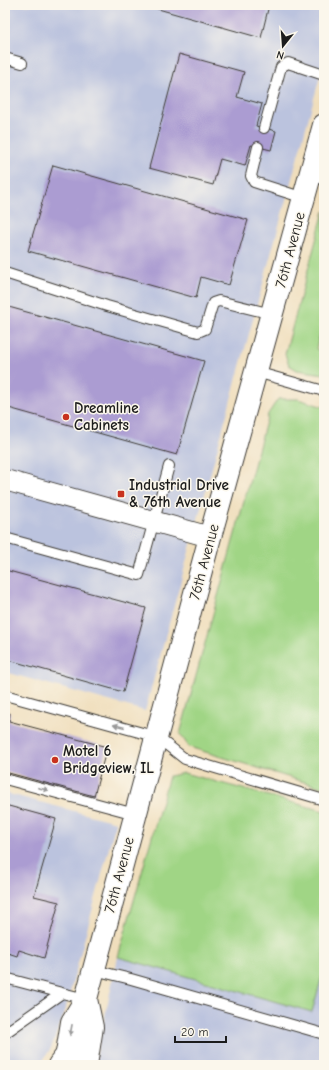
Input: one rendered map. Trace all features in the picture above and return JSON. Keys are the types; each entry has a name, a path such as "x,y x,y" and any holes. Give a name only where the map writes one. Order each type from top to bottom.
{"street":[{"name":"76th Avenue","path":"63,1062 72,1022 86,999 210,537 324,126"},
{"path":"5,480 210,537"},
{"name":"76th Avenue","path":"86,999 92,1026 86,1065"}],"lane":[{"path":"5,58 22,63"},
{"path":"264,128 281,67 288,63 324,75"},
{"path":"258,147 251,176 254,182 304,198"},
{"path":"5,273 107,306 198,332 205,329 214,302 219,301 272,314"},
{"path":"256,372 324,391"},
{"path":"5,538 139,575 169,466"},
{"path":"5,695 156,737 185,758 324,800"},
{"path":"5,779 135,814"},
{"path":"94,970 132,979 324,1034"},
{"path":"5,978 86,999"},
{"path":"5,1033 62,993"}],"shaded area":[{"path":"5,5 324,5 324,62 145,711 5,672"},
{"path":"5,793 116,822 64,1015 51,1048 40,1065 5,1065"},
{"path":"118,957 311,1012 324,969 324,1065 96,1065 96,1056"}],"green space":[{"path":"324,211 324,319 316,349 324,352 324,374 297,370 289,365 285,354"},
{"path":"278,399 298,399 324,407 324,788 189,747 180,734 268,414"},
{"path":"184,773 324,811 324,969 312,1012 118,957 169,776"}],"building":[{"path":"144,5 269,5 261,38"},
{"path":"179,54 244,72 237,97 262,104 256,126 276,131 271,150 251,145 245,166 220,159 213,185 149,168"},
{"path":"53,165 248,220 229,285 201,277 196,298 28,251"},
{"path":"5,306 204,361 177,455 5,407"},
{"path":"5,570 146,608 123,692 5,659"},
{"name":"Motel 6 Bridgeview, IL","path":"5,712 10,713 9,721 107,747 94,796 5,772"},
{"path":"5,805 56,819 34,896 59,902 44,958 19,950 17,956 5,952"}],"place":[{"name":"Dreamline Cabinets","path":"66,417"},
{"name":"Industrial Drive & 76th Avenue","path":"121,494"},
{"name":"Motel 6 Bridgeview, IL","path":"55,760"}]}
